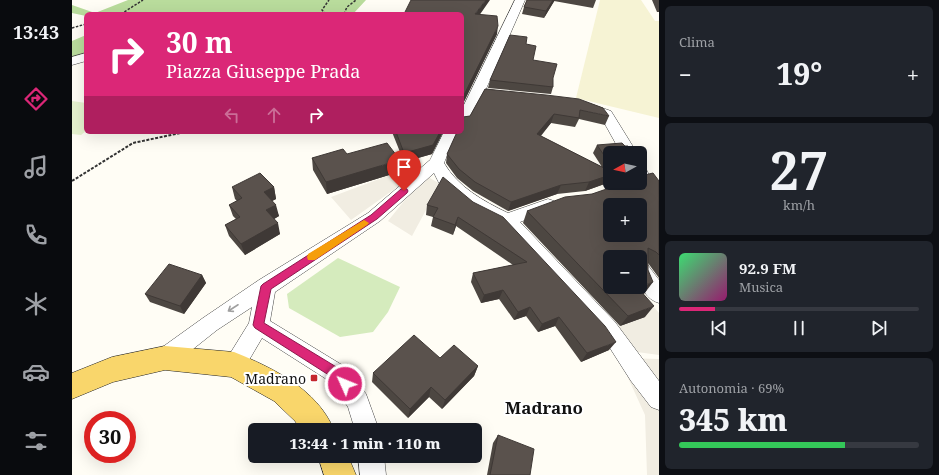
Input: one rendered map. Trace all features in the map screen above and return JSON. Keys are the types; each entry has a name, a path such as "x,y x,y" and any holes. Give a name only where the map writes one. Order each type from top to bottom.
{"main road":[{"path":"72,386 112,370 165,358 234,365 284,391 305,411 314,423"},
{"path":"336,463 340,475"}],"street":[{"path":"464,118 479,92 483,70 508,20 520,0"},
{"path":"72,61 84,58"},
{"path":"479,92 523,98"},
{"path":"573,102 606,114 625,146"},
{"path":"165,358 210,324 266,286 374,217 436,163 442,152 445,134"},
{"path":"436,163 446,179 478,206 506,220 608,328 639,374 659,399"},
{"path":"506,220 558,201 565,200"},
{"path":"647,279 659,295"},
{"path":"234,365 259,325 266,286"},
{"path":"259,325 339,375 358,402 365,423"},
{"path":"371,463 372,475"}],"path":[{"path":"124,12 143,0"},
{"path":"324,12 322,10 329,0"},
{"path":"345,12 347,6 356,0"},
{"path":"72,28 84,25"},
{"path":"72,181 133,143 176,134"}],"shaded area":[{"path":"600,0 641,0 655,21 659,21 659,118 576,98"},
{"path":"414,166 420,171 351,220 331,197"},
{"path":"425,175 440,184 412,236 388,221"},
{"path":"643,294 659,313 659,355 637,352 618,327 645,317 629,299"},
{"path":"619,358 659,359 659,475 647,475 645,415"}],"green space":[{"path":"128,0 366,0 355,12 98,12"},
{"path":"72,5 92,12 84,12 84,16 72,13"},
{"path":"84,36 84,57 72,60 72,41"},
{"path":"72,101 84,103 84,133 81,135 72,134"},
{"path":"338,258 400,287 388,312 373,332 340,337 289,308 287,294"}],"building":[{"path":"411,0 486,0 475,14 497,16 498,26 464,95 464,12 405,12"},
{"path":"527,0 553,0 546,11 524,7"},
{"path":"510,35 527,37 526,44 536,46 533,60 557,64 553,78 553,87 490,80"},
{"path":"485,89 579,99 603,108 609,116 580,110 579,118 554,114 537,134 603,167 603,177 589,182 561,185 511,202 475,182 459,169 447,154 456,134 464,134 464,117 470,116"},
{"path":"397,134 439,134 433,145 404,153"},
{"path":"387,143 400,160 326,182 312,158 343,149 347,154"},
{"path":"622,143 625,146 603,146 603,154 597,145"},
{"path":"260,173 274,187 264,192 276,205 266,210 278,223 241,244 225,225 240,217 229,205 242,198 232,187"},
{"path":"653,173 659,181 659,255 648,248 648,270 653,282 647,284 647,250 603,250 603,290 527,211 565,197 592,194 604,190 647,190 647,174"},
{"path":"443,177 473,202 503,217 605,326 616,342 587,353 559,317 542,324 530,307 518,312 503,290 484,295 473,273 527,262 458,217 455,225 433,217 438,208 427,205"},
{"path":"169,264 202,275 180,306 145,294"},
{"path":"607,294 643,294 654,306 628,316"},
{"path":"414,335 440,358 454,345 478,366 445,400 431,387 410,409 373,373"},
{"path":"498,435 534,449 530,475 490,475"}],"slow traffic":[{"path":"312,257 364,223"}],"place":[{"name":"Madrano","path":"314,378"}],"district":[{"name":"Madrano","path":"544,407"}],"route":[{"path":"345,384 339,375 259,325 266,286 374,217 404,191"}]}
